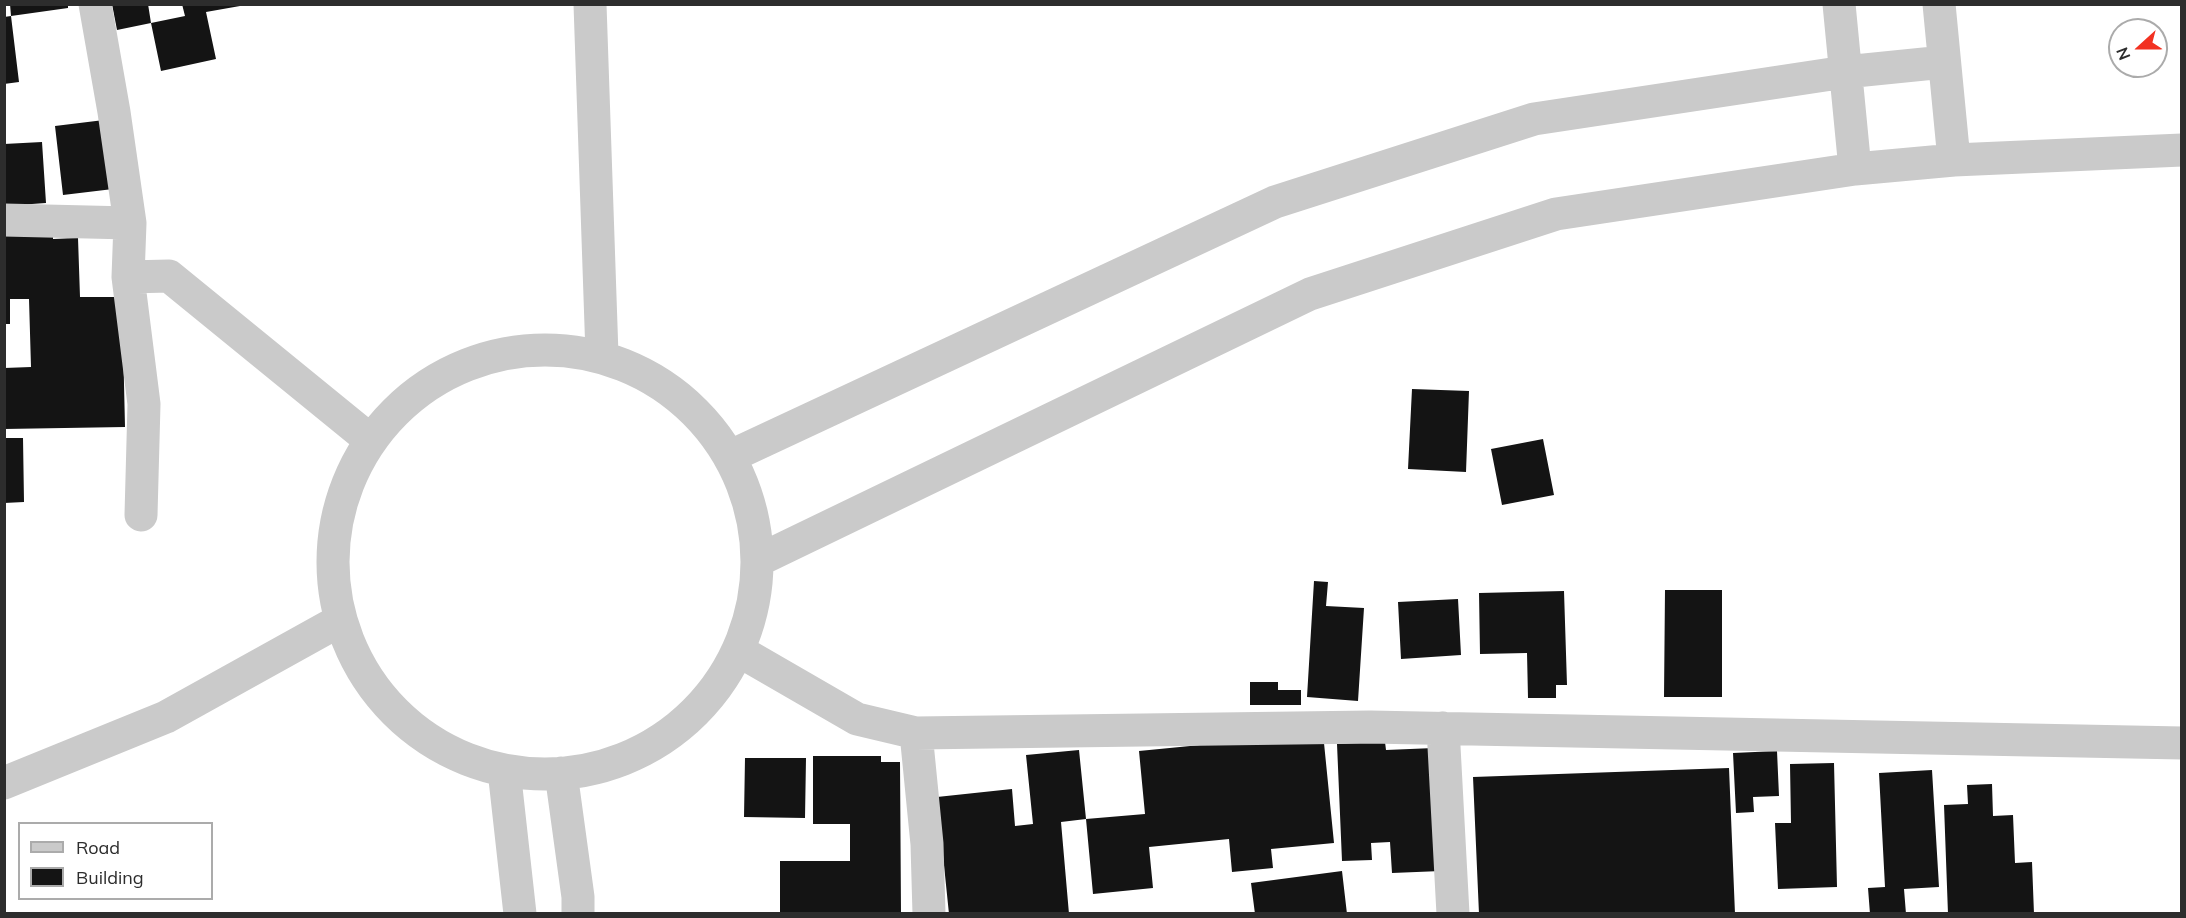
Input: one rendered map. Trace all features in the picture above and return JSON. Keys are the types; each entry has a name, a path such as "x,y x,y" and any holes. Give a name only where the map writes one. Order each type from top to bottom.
{"street":[{"path":"95,4 130,223 128,277 144,404 141,515"},
{"path":"590,4 602,355"},
{"path":"1839,4 1855,169"},
{"path":"1939,4 1954,160"},
{"path":"731,456 1275,202 1534,119 1845,72 1944,62"},
{"path":"759,560 1310,294 1556,214 1855,169 1954,160 2181,150"},
{"path":"4,220 130,223"},
{"path":"128,277 169,276 369,439"},
{"path":"515,349 602,355 676,393 731,456 759,560 741,652 690,722 615,766 561,773 504,770 446,753 379,698 339,621 333,526 369,439 433,378 515,349"},
{"path":"4,783 166,717 339,621"},
{"path":"741,652 857,720 916,733 1443,728 2181,742"},
{"path":"1443,728 1453,914"},
{"path":"916,733 927,844 929,914"},
{"path":"504,770 520,914"},
{"path":"561,773 578,897 578,914"}],"building":[{"path":"10,4 68,4 68,8 11,16"},
{"path":"112,4 148,4 151,23 117,30"},
{"path":"182,4 240,6 206,12 216,59 161,71 151,23 185,16"},
{"path":"11,16 19,82 4,84 4,17"},
{"path":"104,120 113,189 63,195 55,126"},
{"path":"42,142 46,203 4,206 4,144"},
{"path":"53,227 53,239 78,238 80,297 122,297 125,427 4,429 4,368 31,367 29,299 10,299 10,324 4,324 4,228"},
{"path":"1412,389 1469,391 1466,472 1408,469"},
{"path":"4,438 23,438 24,502 4,503"},
{"path":"1543,439 1554,495 1502,505 1491,449"},
{"path":"1314,581 1328,582 1326,606 1364,608 1358,701 1307,697"},
{"path":"1665,590 1722,590 1722,697 1664,697"},
{"path":"1564,591 1567,685 1556,685 1556,698 1528,698 1527,653 1480,654 1479,593"},
{"path":"1458,599 1461,655 1401,659 1398,602"},
{"path":"1250,682 1278,682 1278,690 1301,690 1301,705 1250,705"},
{"path":"1323,733 1334,843 1271,849 1273,868 1232,872 1229,839 1149,847 1153,888 1093,894 1086,819 1145,814 1139,751"},
{"path":"1385,742 1386,750 1434,748 1441,871 1392,873 1390,842 1371,843 1372,860 1342,861 1337,744"},
{"path":"1079,750 1086,819 1061,822 1069,914 949,914 937,797 1012,789 1015,826 1033,824 1026,755"},
{"path":"1777,751 1779,796 1753,797 1754,812 1736,813 1733,753"},
{"path":"813,756 881,756 881,762 900,762 901,914 780,914 780,861 850,861 850,824 813,824"},
{"path":"745,758 806,758 805,818 744,817"},
{"path":"1834,763 1837,887 1778,889 1775,823 1791,823 1790,764"},
{"path":"1729,768 1735,914 1479,914 1473,777"},
{"path":"1932,770 1939,887 1904,889 1906,914 1870,914 1868,888 1885,887 1879,773"},
{"path":"1992,784 1993,816 2013,815 2015,863 2032,862 2034,914 1948,914 1944,805 1968,804 1967,785"},
{"path":"1342,871 1347,914 1255,914 1251,883"}]}
